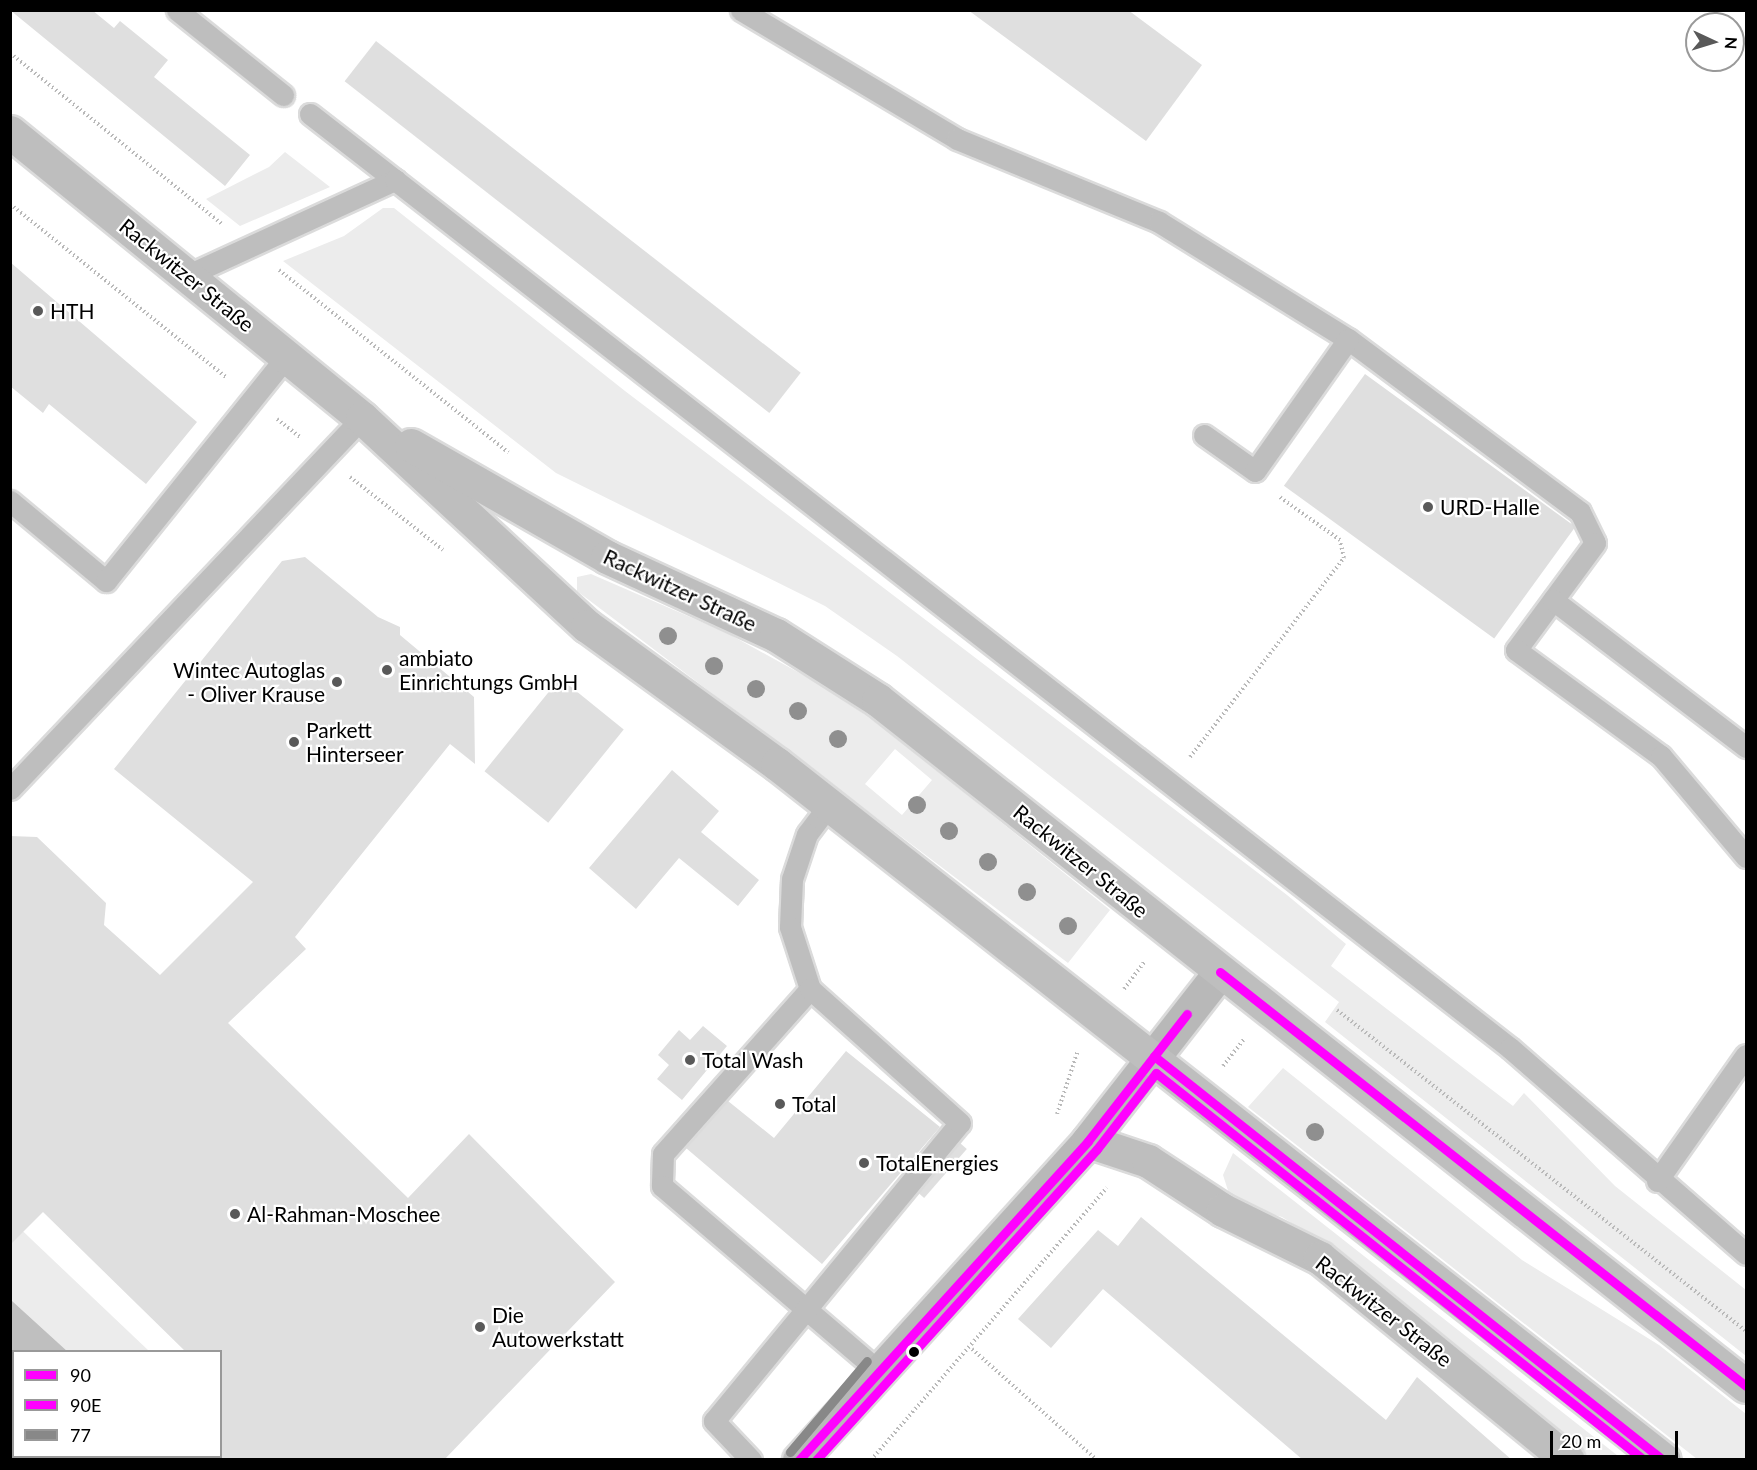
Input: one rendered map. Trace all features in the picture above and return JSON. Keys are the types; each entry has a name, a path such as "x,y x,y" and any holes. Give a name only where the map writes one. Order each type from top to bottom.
{"main road":[{"name":"Rackwitzer Straße","path":"10,132 362,418 587,626 829,805 1104,1017 1664,1460"},
{"name":"Rackwitzer Straße","path":"362,418 607,556 776,635 878,700 1746,1386"},
{"path":"799,1460 876,1369 1088,1141 1220,972"},
{"name":"Rackwitzer Straße","path":"1088,1141 1148,1161 1223,1210 1320,1258 1568,1460"}],"lane":[{"path":"177,10 283,95"},
{"path":"741,10 957,139 1159,222 1348,339 1580,512 1595,543 1516,650 1661,756 1746,857"},
{"path":"310,114 1510,1048 1657,1180 1746,1254"},
{"path":"188,275 395,180"},
{"path":"1204,435 1255,471 1348,339"},
{"path":"10,501 106,581 287,356"},
{"path":"10,789 362,418"},
{"path":"1553,600 1746,747"},
{"path":"752,1460 714,1421 808,1311 960,1123 810,989 790,927 792,879 807,834 829,805"},
{"path":"810,989 663,1154 662,1186 876,1369"},
{"path":"1657,1180 1746,1055"}],"path":[{"path":"10,53 517,459"},
{"path":"1170,783 1344,558 1340,540 1274,493 1255,471"},
{"path":"1054,1122 1078,1050 1156,946 1176,937"},
{"path":"1333,1008 1746,1331"},
{"path":"871,1460 972,1349 1079,1224"},
{"path":"972,1349 1097,1460"}],"shaded area":[{"path":"285,152 330,187 240,226 206,199 269,167"},
{"path":"383,208 394,208 625,391 1287,895 1346,944 1331,966 1513,1106 1524,1093 1615,1186 1746,1290 1746,1356 1325,1022 1339,1002 897,656 825,606 556,473 283,261 344,236"},
{"path":"591,574 727,633 814,681 878,723 1110,910 1068,963 577,591 577,577","holes":["895,749 932,780 902,815 865,784"]},
{"path":"1283,1068 1522,1260 1659,1345 1746,1414 1746,1459 1697,1459 1248,1107"},
{"path":"1233,1153 1622,1459 1592,1459 1306,1232 1282,1217 1232,1203 1223,1175"},
{"path":"10,1219 148,1350 66,1350 11,1300"},
{"path":"10,1300 66,1350 12,1350 11,1369"}],"building":[{"path":"10,10 92,10 114,28 120,21 168,60 154,77 250,155 225,186"},
{"path":"968,10 1128,10 1202,65 1146,141"},
{"path":"376,41 801,373 769,413 345,81"},
{"path":"10,262 197,422 146,484 49,404 43,413 10,386"},
{"name":"URD-Halle","path":"1365,374 1575,527 1494,638 1284,486"},
{"path":"305,557 378,617 400,627 400,635 474,697 475,764 450,744 295,937 306,949 228,1023 408,1198 469,1134 615,1282 444,1460 220,1460 222,1458 222,1350 184,1350 43,1212 10,1245 10,836 37,837 106,903 104,925 160,975 253,882 114,769 282,561"},
{"path":"560,678 624,730 548,823 484,771"},
{"path":"672,770 719,811 701,832 759,880 738,906 679,858 636,909 589,868"},
{"name":"Total Wash","path":"703,1026 727,1046 682,1100 657,1079 669,1065 658,1055 679,1030 690,1040"},
{"name":"TotalEnergies","path":"846,1051 940,1127 822,1264 686,1148 728,1101 774,1138"},
{"path":"960,1143 967,1149 924,1198 917,1192"},
{"path":"1141,1217 1386,1420 1417,1377 1512,1460 1303,1460 1103,1289 1051,1348 1018,1319 1098,1230 1118,1246"}],"transit line":[{"name":"90","path":"1220,972 1746,1386"},
{"name":"90","path":"799,1460 1088,1141 1187,1014"},
{"name":"90","path":"1154,1056 1663,1460"},
{"name":"90E","path":"816,1460 1097,1149 1156,1073 1644,1460"},
{"name":"77","path":"790,1452 867,1361"}],"place":[{"name":"HTH","path":"38,311"},
{"name":"URD-Halle","path":"1428,507"},
{"name":"ambiato Einrichtungs GmbH","path":"387,670"},
{"name":"Wintec Autoglas - Oliver Krause","path":"337,682"},
{"name":"Parkett Hinterseer","path":"294,742"},
{"name":"Total Wash","path":"690,1060"},
{"name":"Total","path":"780,1104"},
{"name":"TotalEnergies","path":"864,1163"},
{"name":"Al-Rahman-Moschee","path":"235,1214"},
{"name":"Die Autowerkstatt","path":"480,1327"}]}
